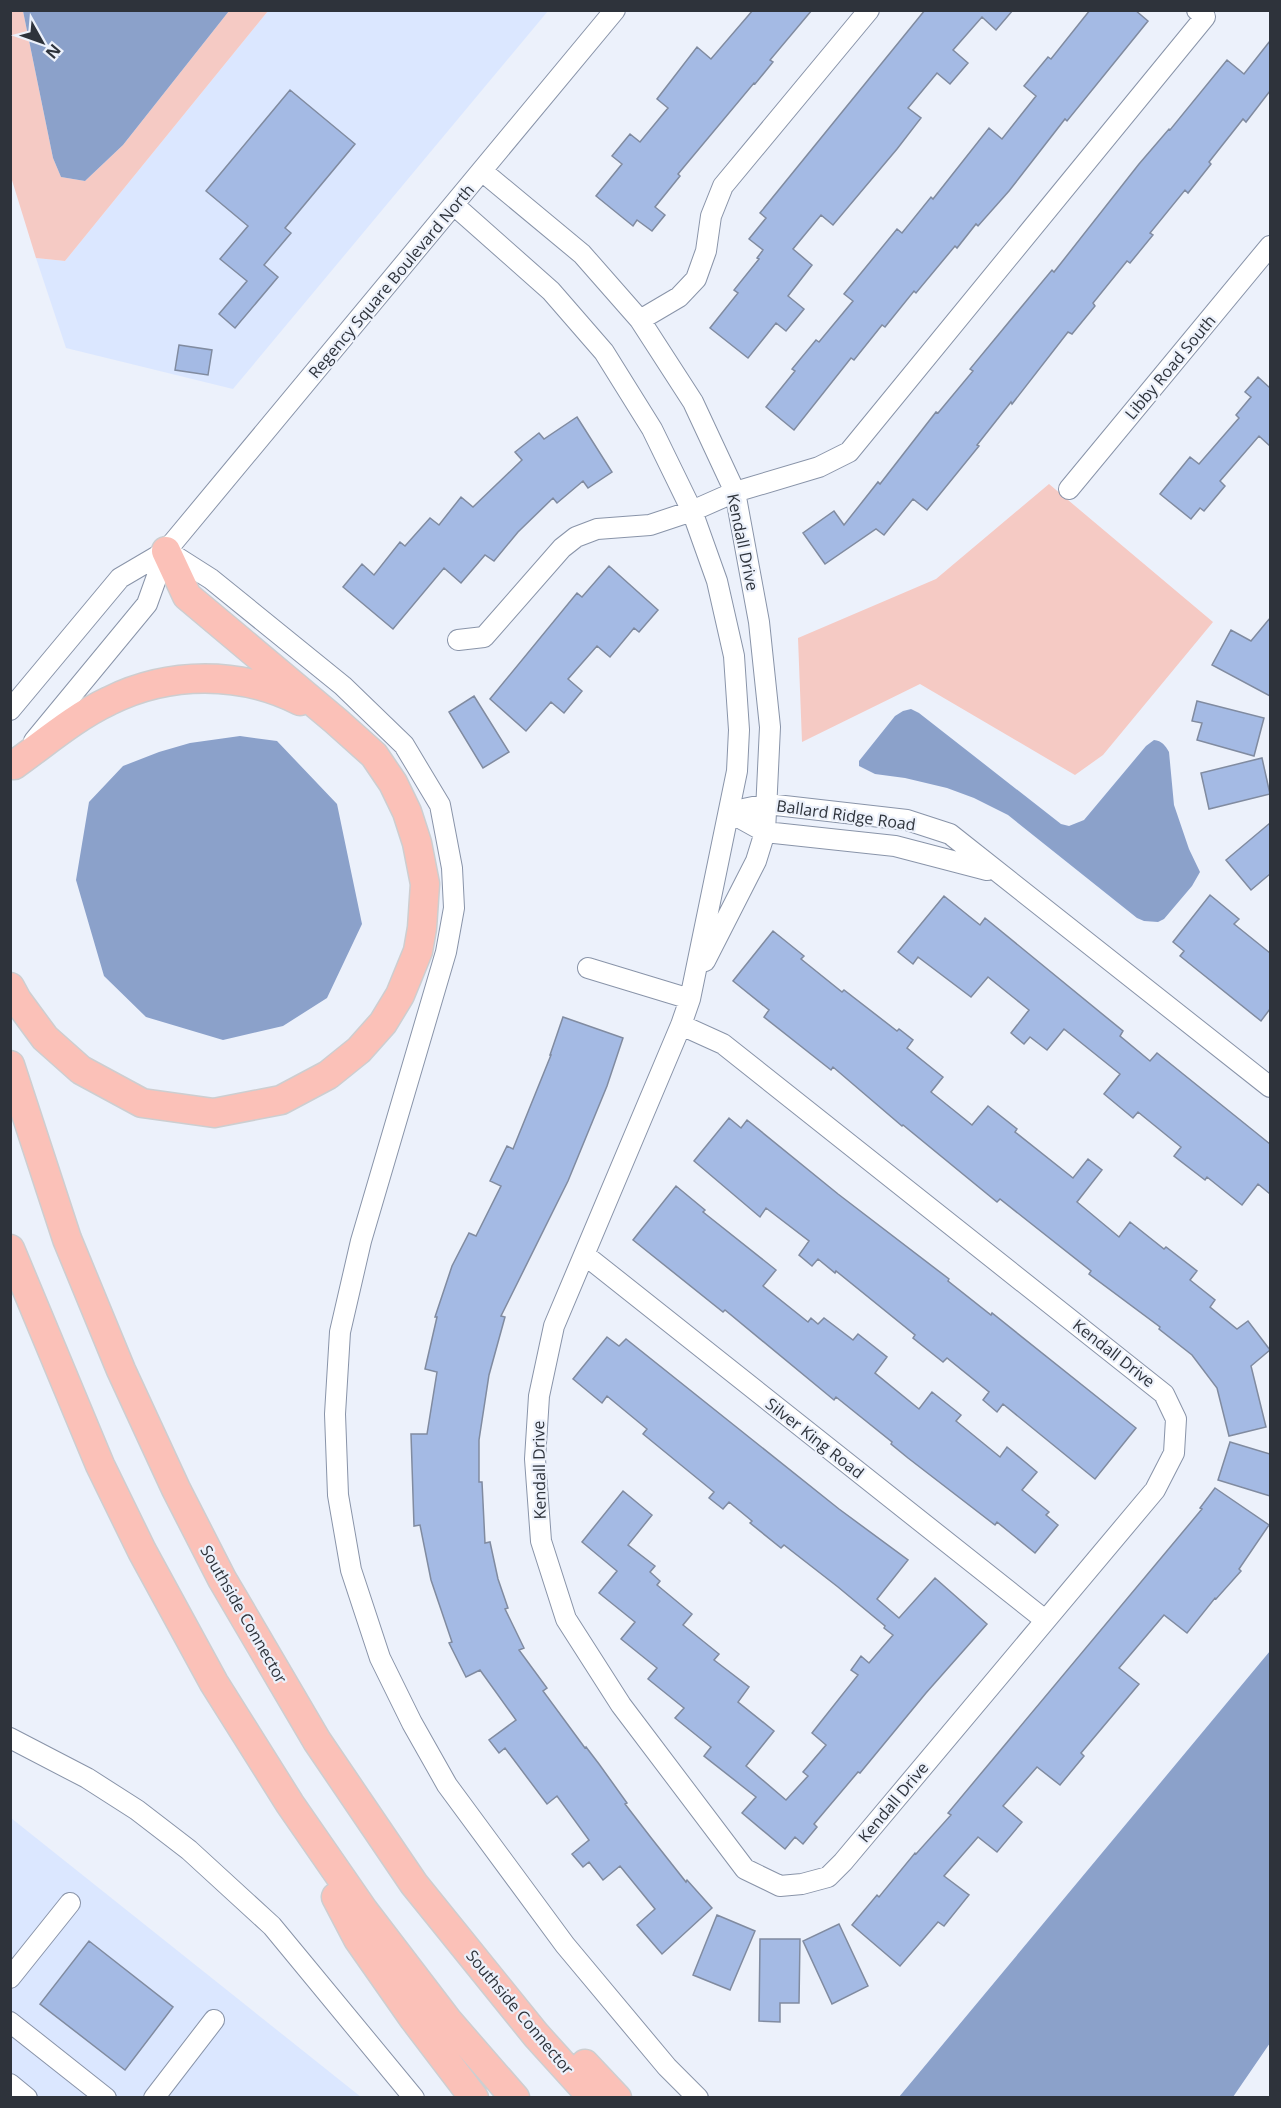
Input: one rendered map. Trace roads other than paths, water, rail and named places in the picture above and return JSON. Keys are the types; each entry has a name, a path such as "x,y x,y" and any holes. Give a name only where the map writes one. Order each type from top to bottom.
{"highway":[{"path":"10,987 45,1038 81,1070 142,1103 214,1113 281,1100 328,1075 359,1050 382,1023 400,996 418,951 425,884 417,843 407,812 393,783 374,755 187,596 166,551"},
{"path":"12,767 109,701 173,680 201,678 252,682 285,693 336,721"},
{"name":"Southside Connector","path":"10,1065 67,1239 121,1370 176,1489 222,1579 317,1741 414,1884 536,2035 593,2097"},
{"path":"10,1249 100,1465 142,1551 214,1683 290,1804 364,1911 448,2021 515,2097"},
{"path":"290,1804 358,1939 414,2019 474,2097"},
{"path":"366,1813 600,2081 617,2097"}],"street":[{"name":"Regency Square Boulevard North","path":"10,710 120,578 166,551 615,10"},
{"path":"640,320 679,297 696,279 706,251 711,216 723,186 869,10"},
{"path":"458,640 484,637 562,548 576,537 597,529 650,525 692,511 735,492 819,467 849,452 1204,13"},
{"name":"Kendall Drive","path":"482,171 582,254 640,320 693,402 735,492 759,622 770,727 765,832 756,861 691,994"},
{"name":"Kendall Drive","path":"454,205 551,291 604,352 652,429 692,511 717,581 734,656 739,730 737,771 691,994 681,1025 554,1326 539,1396 535,1459 541,1540 567,1619 621,1705 745,1869 780,1886 802,1884 828,1876 858,1844 1155,1490 1174,1453 1176,1419 1164,1394 723,1044 681,1025"},
{"name":"Libby Road South","path":"1069,489 1270,246"},
{"name":"Regency Square Boulevard North","path":"12,767 147,604 166,551"},
{"path":"166,551 211,579 343,686 404,745 440,806 452,868 454,908 446,952 364,1229 340,1332 335,1414 338,1495 351,1570 380,1658 412,1723 447,1785 565,1945 668,2067 698,2097"},
{"name":"Ballard Ridge Road","path":"729,812 767,804 907,820 950,834 996,872"},
{"name":"Ballard Ridge Road","path":"729,812 765,832 896,846 996,872"},
{"path":"996,872 1270,1087"},
{"path":"588,968 691,994"},
{"name":"Silver King Road","path":"585,1256 1045,1620"},
{"path":"10,1738 30,1746 87,1778 137,1810 198,1857 272,1926 414,2097"},
{"path":"10,1978 70,1903"},
{"path":"154,2097 214,2020"},
{"path":"10,2022 106,2097"},
{"path":"10,2084 27,2097"}],"water":[{"path":"23,10 229,11 123,145 85,181 61,177 53,158"},
{"path":"911,709 1061,824 1069,826 1084,820 1146,746 1154,740 1161,742 1169,752 1174,805 1189,849 1200,872 1192,886 1164,919 1158,922 1144,921 1137,918 1008,815 947,788 875,774 859,766 859,761 895,716"},
{"path":"240,736 277,741 337,804 362,924 327,998 283,1026 223,1040 146,1017 104,976 76,880 89,802 123,766 190,743"},
{"path":"1270,1651 1270,2043 1233,2097 899,2097"}]}
